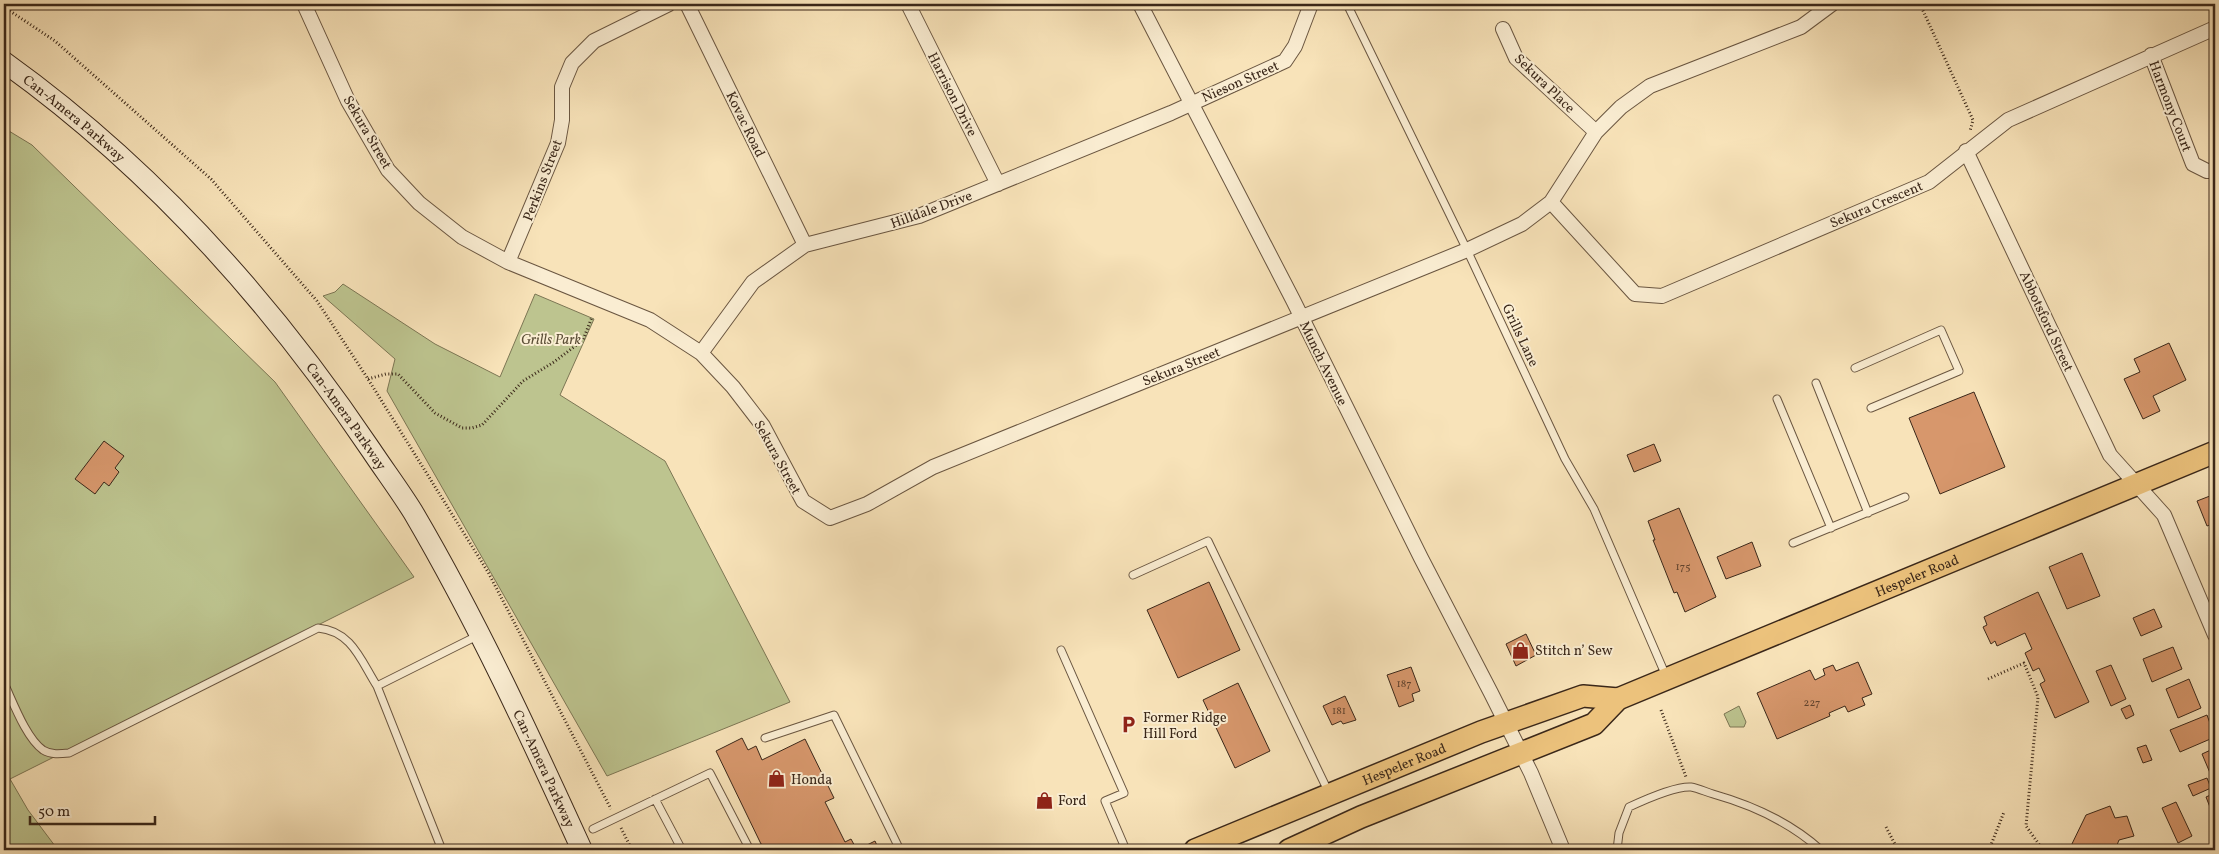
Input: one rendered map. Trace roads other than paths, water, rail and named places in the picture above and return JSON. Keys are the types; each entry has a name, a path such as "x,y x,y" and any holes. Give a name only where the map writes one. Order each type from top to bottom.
{"main road":[{"name":"Can-Amera Parkway","path":"4,62 91,130 142,177 266,308 335,396 412,512 479,635 532,741 582,850"},
{"name":"Hespeler Road","path":"1290,850 1362,818 1594,724 1618,699 2215,452"},
{"name":"Hespeler Road","path":"1195,850 1329,793 1506,723 1583,696 1618,699"}],"street":[{"name":"Sekura Street","path":"304,4 348,101 388,170 419,203 462,237 508,262 650,320 702,353 733,387 763,426 802,501 830,518 867,504 933,467 1467,250"},
{"name":"Perkins Street","path":"508,262 558,143 562,120 562,87 572,63 594,40 669,4"},
{"name":"Kovac Road","path":"688,4 805,245"},
{"name":"Harrison Drive","path":"908,4 998,184"},
{"name":"Munch Avenue","path":"1140,4 1302,317 1421,558 1506,723 1563,850"},
{"name":"Nieson Street","path":"1192,103 1285,61 1294,46 1312,4"},
{"path":"1467,250 1522,224 1551,202 1596,132 1620,107 1650,86 1801,27 1832,4"},
{"name":"Sekura Crescent","path":"1551,202 1635,294 1662,296 1929,182 1966,151 2008,120 2150,55 2215,28"},
{"name":"Sekura Place","path":"1503,29 1516,58 1596,132"},
{"name":"Harmony Court","path":"2150,55 2193,164 2207,171 2215,171"},
{"name":"Hilldale Drive","path":"702,353 752,282 805,245 919,216 1192,103"},
{"name":"Abbotsford Street","path":"1966,151 2110,455 2164,515 2215,635"}],"lane":[{"name":"Grills Lane","path":"1347,4 1566,459 1594,509 1667,679"},
{"path":"1856,368 1942,330 1959,371 1871,408"},
{"path":"1816,383 1868,513"},
{"path":"1777,399 1830,528"},
{"path":"1793,543 1905,498"},
{"path":"1133,575 1208,541 1329,793"},
{"path":"4,683 31,737 43,750 56,754 69,753 318,628 331,630 347,638 377,686 442,850"},
{"path":"377,686 479,635"},
{"path":"1061,650 1124,793 1105,801 1126,850"},
{"path":"765,738 834,715 900,850"},
{"path":"593,828 710,773 750,850"},
{"path":"1617,850 1619,833 1629,807 1654,795 1690,787 1731,799 1772,816 1808,838 1822,850"},
{"path":"655,799 682,850"}],"place":[{"name":"Stitch n’ Sew","path":"1521,650"},
{"name":"Former Ridge Hill Ford","path":"1129,725"},
{"name":"Honda","path":"777,779"},
{"name":"Ford","path":"1044,800"}],"park label":[{"name":"Grills Park","path":"551,339"}]}
